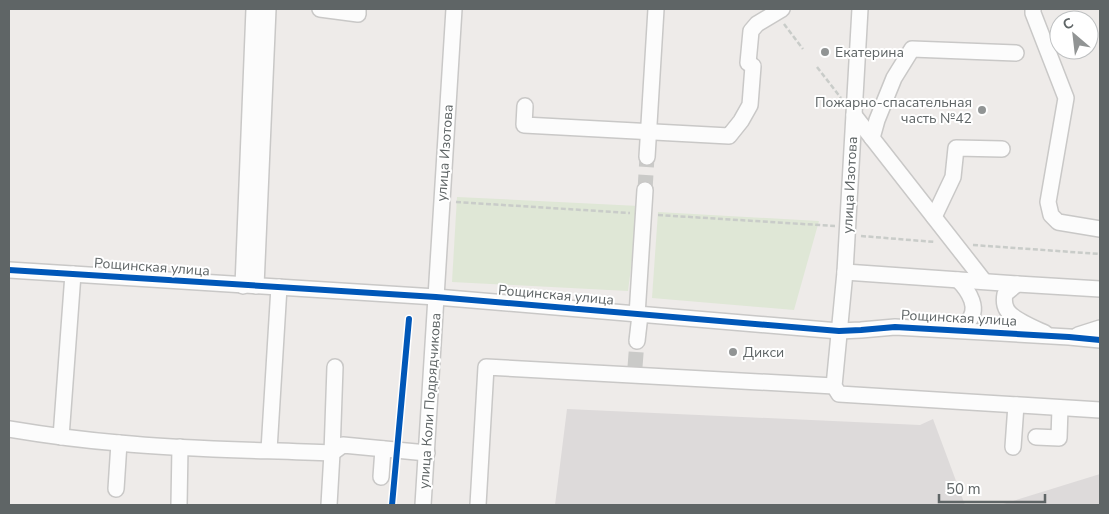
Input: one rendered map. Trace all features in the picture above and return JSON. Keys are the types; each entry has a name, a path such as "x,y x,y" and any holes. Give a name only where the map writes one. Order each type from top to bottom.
{"street":[{"path":"250,286 254,9"},
{"path":"250,286 268,9"},
{"path":"320,9 358,14 358,9"},
{"name":"улица Изотова","path":"436,297 454,9"},
{"path":"648,157 656,9"},
{"name":"улица Изотова","path":"845,272 860,9"},
{"path":"1033,9 1066,98 1048,202 1051,215 1058,222 1100,229"},
{"path":"525,106 524,126 729,136 741,121 750,105 751,31 757,24 778,11"},
{"path":"872,138 877,120 894,78 912,49 1016,53"},
{"path":"854,115 984,281"},
{"path":"934,217 953,177 956,148 1002,149"},
{"path":"637,341 645,190"},
{"name":"Рощинская улица","path":"9,270 436,297 839,331 895,326 1100,340"},
{"path":"1100,288 845,272 834,386 839,394 1100,410"},
{"path":"61,437 74,274"},
{"path":"947,330 966,323 973,314 971,297 967,289 958,280"},
{"path":"1017,284 1005,294 1004,301 1007,310 1026,324 1053,336"},
{"path":"269,450 279,287"},
{"name":"улица Коли Подрядчикова","path":"423,505 436,297"},
{"path":"1069,337 1100,328"},
{"path":"328,505 335,367"},
{"path":"478,505 486,367 635,371 834,386"},
{"path":"1013,447 1016,405"},
{"path":"1036,437 1059,438 1060,408"},
{"path":"9,429 61,437 180,448 332,453 343,445 427,453"},
{"path":"116,489 119,443"},
{"path":"179,505 180,448"},
{"path":"388,478 390,450"},
{"path":"423,505 428,505"}],"path":[{"path":"778,11 803,49"},
{"path":"817,67 854,115"},
{"path":"390,450 408,319"},
{"path":"388,478 392,505"}],"shaded area":[{"path":"567,409 920,425 933,419 965,505 555,505"},
{"path":"1100,474 1100,505 1000,505"}],"green space":[{"path":"457,197 639,206 628,291 452,282"},
{"path":"658,212 819,221 794,310 652,298"}],"tunnel":[{"path":"645,190 647,157"},
{"path":"635,367 637,341"}],"cycle path":[{"path":"9,270 436,297 839,331 895,327 1100,340"},
{"path":"392,505 409,319"}],"place":[{"name":"Екатерина","path":"825,52"},
{"name":"Пожарно-спасательная часть №42","path":"982,110"},
{"name":"Дикси","path":"733,352"}]}
